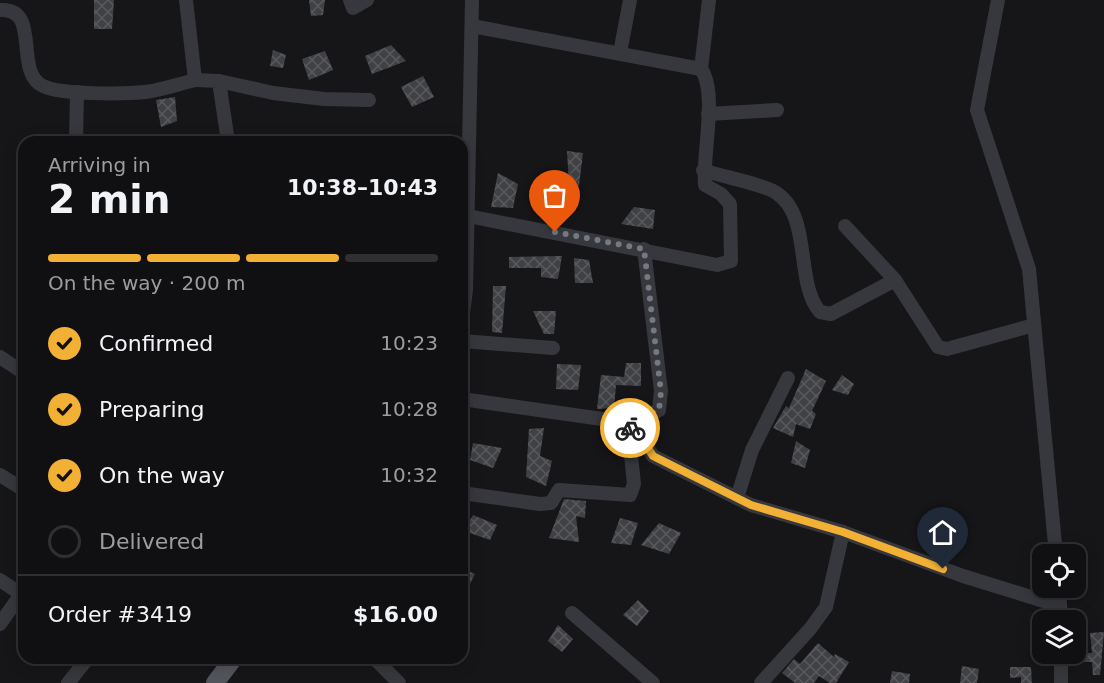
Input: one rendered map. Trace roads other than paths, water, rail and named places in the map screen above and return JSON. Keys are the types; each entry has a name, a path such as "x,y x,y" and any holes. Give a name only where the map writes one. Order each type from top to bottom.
{"main road":[{"path":"215,683 229,664"}],"street":[{"path":"186,0 195,80"},
{"path":"350,0 353,8 367,0"},
{"path":"472,0 468,216 717,265 731,261 729,204 721,194 705,184 708,114 706,76 701,69 709,0"},
{"path":"620,53 630,0"},
{"path":"998,0 977,110 1029,269 1055,544"},
{"path":"0,10 8,9 17,14 24,25 28,65 34,78 42,86 78,92 146,92 195,80 219,81 273,93 324,99 369,100"},
{"path":"472,26 701,69"},
{"path":"219,81 227,136"},
{"path":"76,136 78,92"},
{"path":"708,114 777,110"},
{"path":"704,170 775,192 787,204 798,226 811,302 820,312 831,314 895,280"},
{"path":"845,226 895,280 938,347 947,349 1034,325"},
{"path":"628,427 659,410 661,392 644,249"},
{"path":"468,341 553,348"},
{"path":"0,357 18,369"},
{"path":"737,498 752,450 788,378"},
{"path":"468,400 609,420 637,431 653,456 751,505 843,532 963,576 1060,606"},
{"path":"468,494 540,504 551,503 559,490 630,495 634,484 628,427"},
{"path":"0,475 18,486"},
{"path":"761,683 810,629 826,607 843,532"},
{"path":"0,580 18,589"},
{"path":"1060,598 1060,610"},
{"path":"0,624 18,599"},
{"path":"572,613 653,683"},
{"path":"68,683 83,664"},
{"path":"381,664 394,675"},
{"path":"1061,664 1061,683"}]}
